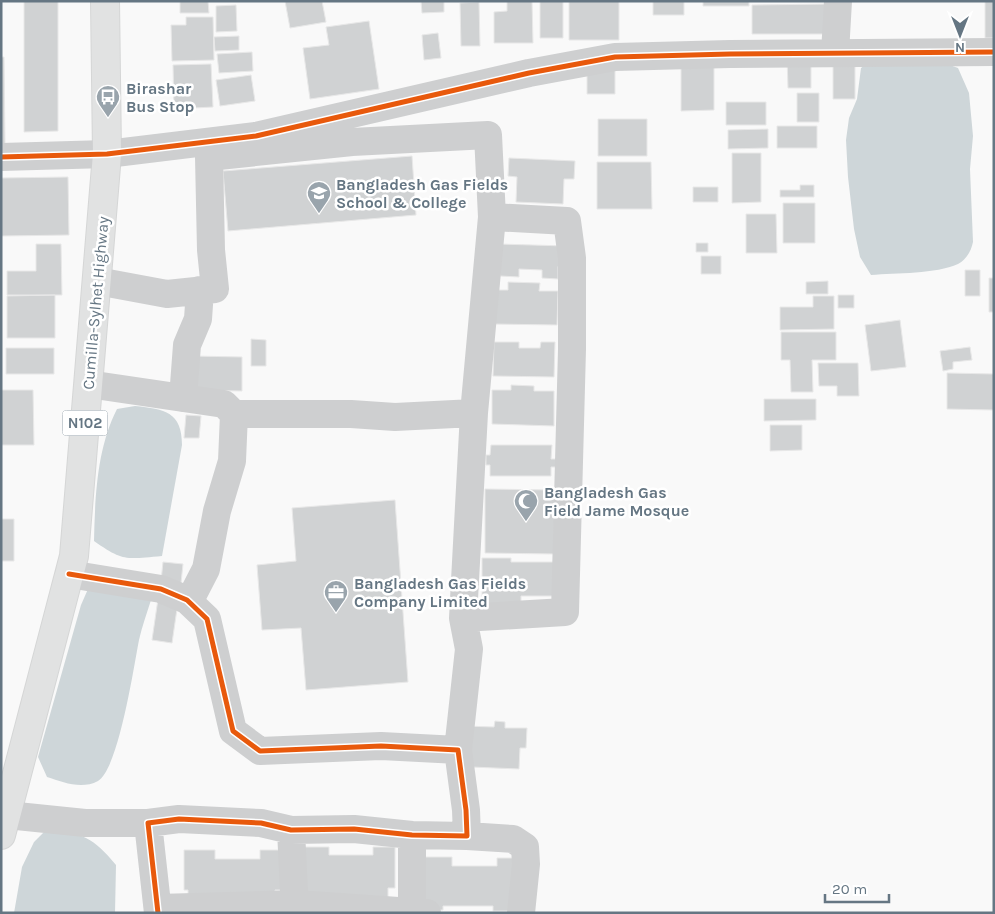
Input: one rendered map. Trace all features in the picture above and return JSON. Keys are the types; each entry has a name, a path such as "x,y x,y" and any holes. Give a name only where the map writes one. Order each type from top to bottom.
{"highway":[{"name":"Cumilla-Sylhet Highway","path":"4,825 74,556 107,154 105,1"}],"street":[{"path":"835,53 838,1"},
{"path":"1,157 107,154 256,136 511,76 615,57 994,52"},
{"path":"96,282 167,294 215,289 209,157 352,142 488,135 492,217 474,413 463,618 469,649 458,750 466,810 467,836"},
{"path":"463,618 566,612 572,349 572,258 567,221 492,217"},
{"path":"183,398 187,346 198,319 200,290"},
{"path":"88,384 224,404 234,414 352,414 395,417 474,413"},
{"path":"189,602 206,569 217,511 232,461 234,414"},
{"path":"69,574 162,589 189,602 207,619 233,731 260,751 381,746 458,750"},
{"path":"4,825 148,823 179,819 262,823 291,830 354,829 412,835 514,839 525,847 526,864 520,913"},
{"path":"148,823 158,911 298,908 417,912 412,835"},
{"path":"291,830 298,908"}],"shaded area":[{"path":"868,63 944,63 958,68 969,93 973,136 970,169 973,242 964,260 958,264 939,270 871,275 860,257 854,229 846,140 849,118 857,99 861,68"},
{"path":"135,406 155,409 170,414 179,425 181,434 182,445 162,556 126,558 112,553 94,541 96,490 105,440 117,409"},
{"path":"88,589 151,600 140,635 125,715 113,757 106,772 98,781 92,784 79,785 47,777 38,757 81,605"},
{"path":"48,828 70,832 86,838 101,848 116,865 115,913 14,913 22,867 34,842"}],"building":[{"path":"24,1 58,1 58,131 24,132"},
{"path":"180,1 208,1 209,13 180,13"},
{"path":"285,1 322,1 326,22 290,28"},
{"path":"421,1 444,1 444,12 422,13"},
{"path":"507,1 532,1 533,43 494,43 494,12 507,11"},
{"path":"540,1 563,1 563,38 540,38"},
{"path":"569,1 619,1 619,40 569,40"},
{"path":"653,1 684,1 684,15 653,15"},
{"path":"703,1 749,1 749,6 703,6"},
{"path":"985,1 994,1 994,38 985,38"},
{"path":"479,2 480,46 461,46 460,3"},
{"path":"830,4 830,34 752,34 752,5"},
{"path":"236,5 237,31 216,32 216,6"},
{"path":"186,17 213,17 214,60 172,61 171,25 186,25"},
{"path":"369,21 379,89 310,99 303,48 329,45 326,27"},
{"path":"438,33 441,58 424,60 422,35"},
{"path":"239,36 239,50 215,51 214,37"},
{"path":"252,52 253,71 219,73 217,54"},
{"path":"787,56 811,56 811,88 788,88"},
{"path":"1,57 4,57 5,145 1,145"},
{"path":"714,60 714,110 681,111 681,61"},
{"path":"833,60 855,60 855,99 833,99"},
{"path":"211,64 213,107 174,109 173,65"},
{"path":"615,69 615,94 587,94 587,70"},
{"path":"251,75 255,101 220,106 216,80"},
{"path":"797,93 819,93 819,122 797,122"},
{"path":"726,102 766,102 766,125 726,125"},
{"path":"598,119 647,119 647,156 598,156"},
{"path":"777,126 817,126 817,148 777,148"},
{"path":"768,129 768,148 728,149 728,130"},
{"path":"732,153 761,153 761,202 732,203"},
{"path":"412,156 416,215 228,231 223,171"},
{"path":"509,158 575,161 574,179 564,179 563,204 516,202 517,177 508,176"},
{"path":"597,162 651,162 652,209 597,209"},
{"path":"68,177 69,235 1,236 1,178"},
{"path":"800,185 814,185 814,197 780,197 780,190 800,190"},
{"path":"693,187 718,187 718,202 693,202"},
{"path":"783,203 815,203 815,243 783,243"},
{"path":"746,214 776,214 777,253 746,253"},
{"path":"696,243 708,243 708,252 696,252"},
{"path":"36,244 61,244 62,295 7,295 7,271 36,271"},
{"path":"498,244 566,246 558,267 558,279 542,278 542,270 519,269 519,277 500,276"},
{"path":"701,256 721,256 721,274 701,274"},
{"path":"965,270 980,270 980,296 965,296"},
{"path":"989,278 994,278 994,312 989,312"},
{"path":"828,281 828,294 806,294 806,282"},
{"path":"508,282 540,283 539,291 558,291 557,325 491,324 492,290 508,290"},
{"path":"55,295 55,338 7,338 7,296"},
{"path":"838,295 854,295 854,308 838,308"},
{"path":"813,296 834,296 834,329 780,330 780,307 813,307"},
{"path":"900,320 906,367 871,371 865,325"},
{"path":"781,332 836,332 836,360 812,360 813,392 791,392 790,360 781,360"},
{"path":"251,339 266,340 266,366 251,366"},
{"path":"494,342 519,342 519,348 540,348 541,342 555,342 554,377 493,376"},
{"path":"970,347 972,360 953,362 953,369 943,371 940,351"},
{"path":"6,348 54,348 54,374 6,374"},
{"path":"191,356 242,357 242,391 191,390"},
{"path":"818,363 858,363 859,396 837,396 837,386 819,386"},
{"path":"947,373 994,374 994,410 947,409"},
{"path":"511,385 534,386 534,391 554,391 554,426 492,424 492,390 511,390"},
{"path":"1,390 33,390 34,445 1,445"},
{"path":"764,399 816,399 816,420 764,421"},
{"path":"186,415 201,416 199,438 184,438"},
{"path":"770,425 802,425 802,450 770,451"},
{"path":"491,445 552,445 551,459 557,459 557,467 551,467 551,476 490,476 490,465 486,465 486,455 490,455"},
{"path":"485,489 555,490 554,554 485,553"},
{"path":"395,500 408,682 306,690 301,628 262,630 257,565 296,561 292,508"},
{"path":"1,519 14,519 14,561 1,561"},
{"path":"482,558 511,558 511,562 555,562 555,596 521,596 521,606 482,606"},
{"path":"163,562 183,564 181,583 161,581"},
{"path":"158,599 178,602 172,643 152,640"},
{"path":"495,721 505,722 505,728 527,728 526,748 520,748 519,769 471,767 463,726 494,727"},
{"path":"297,847 329,847 329,855 373,855 373,847 395,847 395,888 388,888 388,900 301,900"},
{"path":"184,850 215,850 215,859 260,859 260,850 282,850 282,890 275,890 275,903 188,903 188,890 184,890"},
{"path":"421,857 452,857 452,866 497,866 497,858 518,858 512,911 493,911 493,906 443,906 443,910 425,910"}],"cycle path":[{"path":"1,157 107,154 256,136 529,73 615,57 994,52"},
{"path":"69,574 161,589 187,600 207,619 233,731 260,751 381,746 458,750 466,810 467,836 412,835 354,829 291,830 261,823 179,819 148,823 158,913"}],"place":[{"name":"Birashar Bus Stop","path":"108,118"},
{"name":"Bangladesh Gas Fields School & College","path":"319,214"},
{"name":"Bangladesh Gas Field Jame Mosque","path":"526,522"},
{"name":"Bangladesh Gas Fields Company Limited","path":"336,613"}]}
